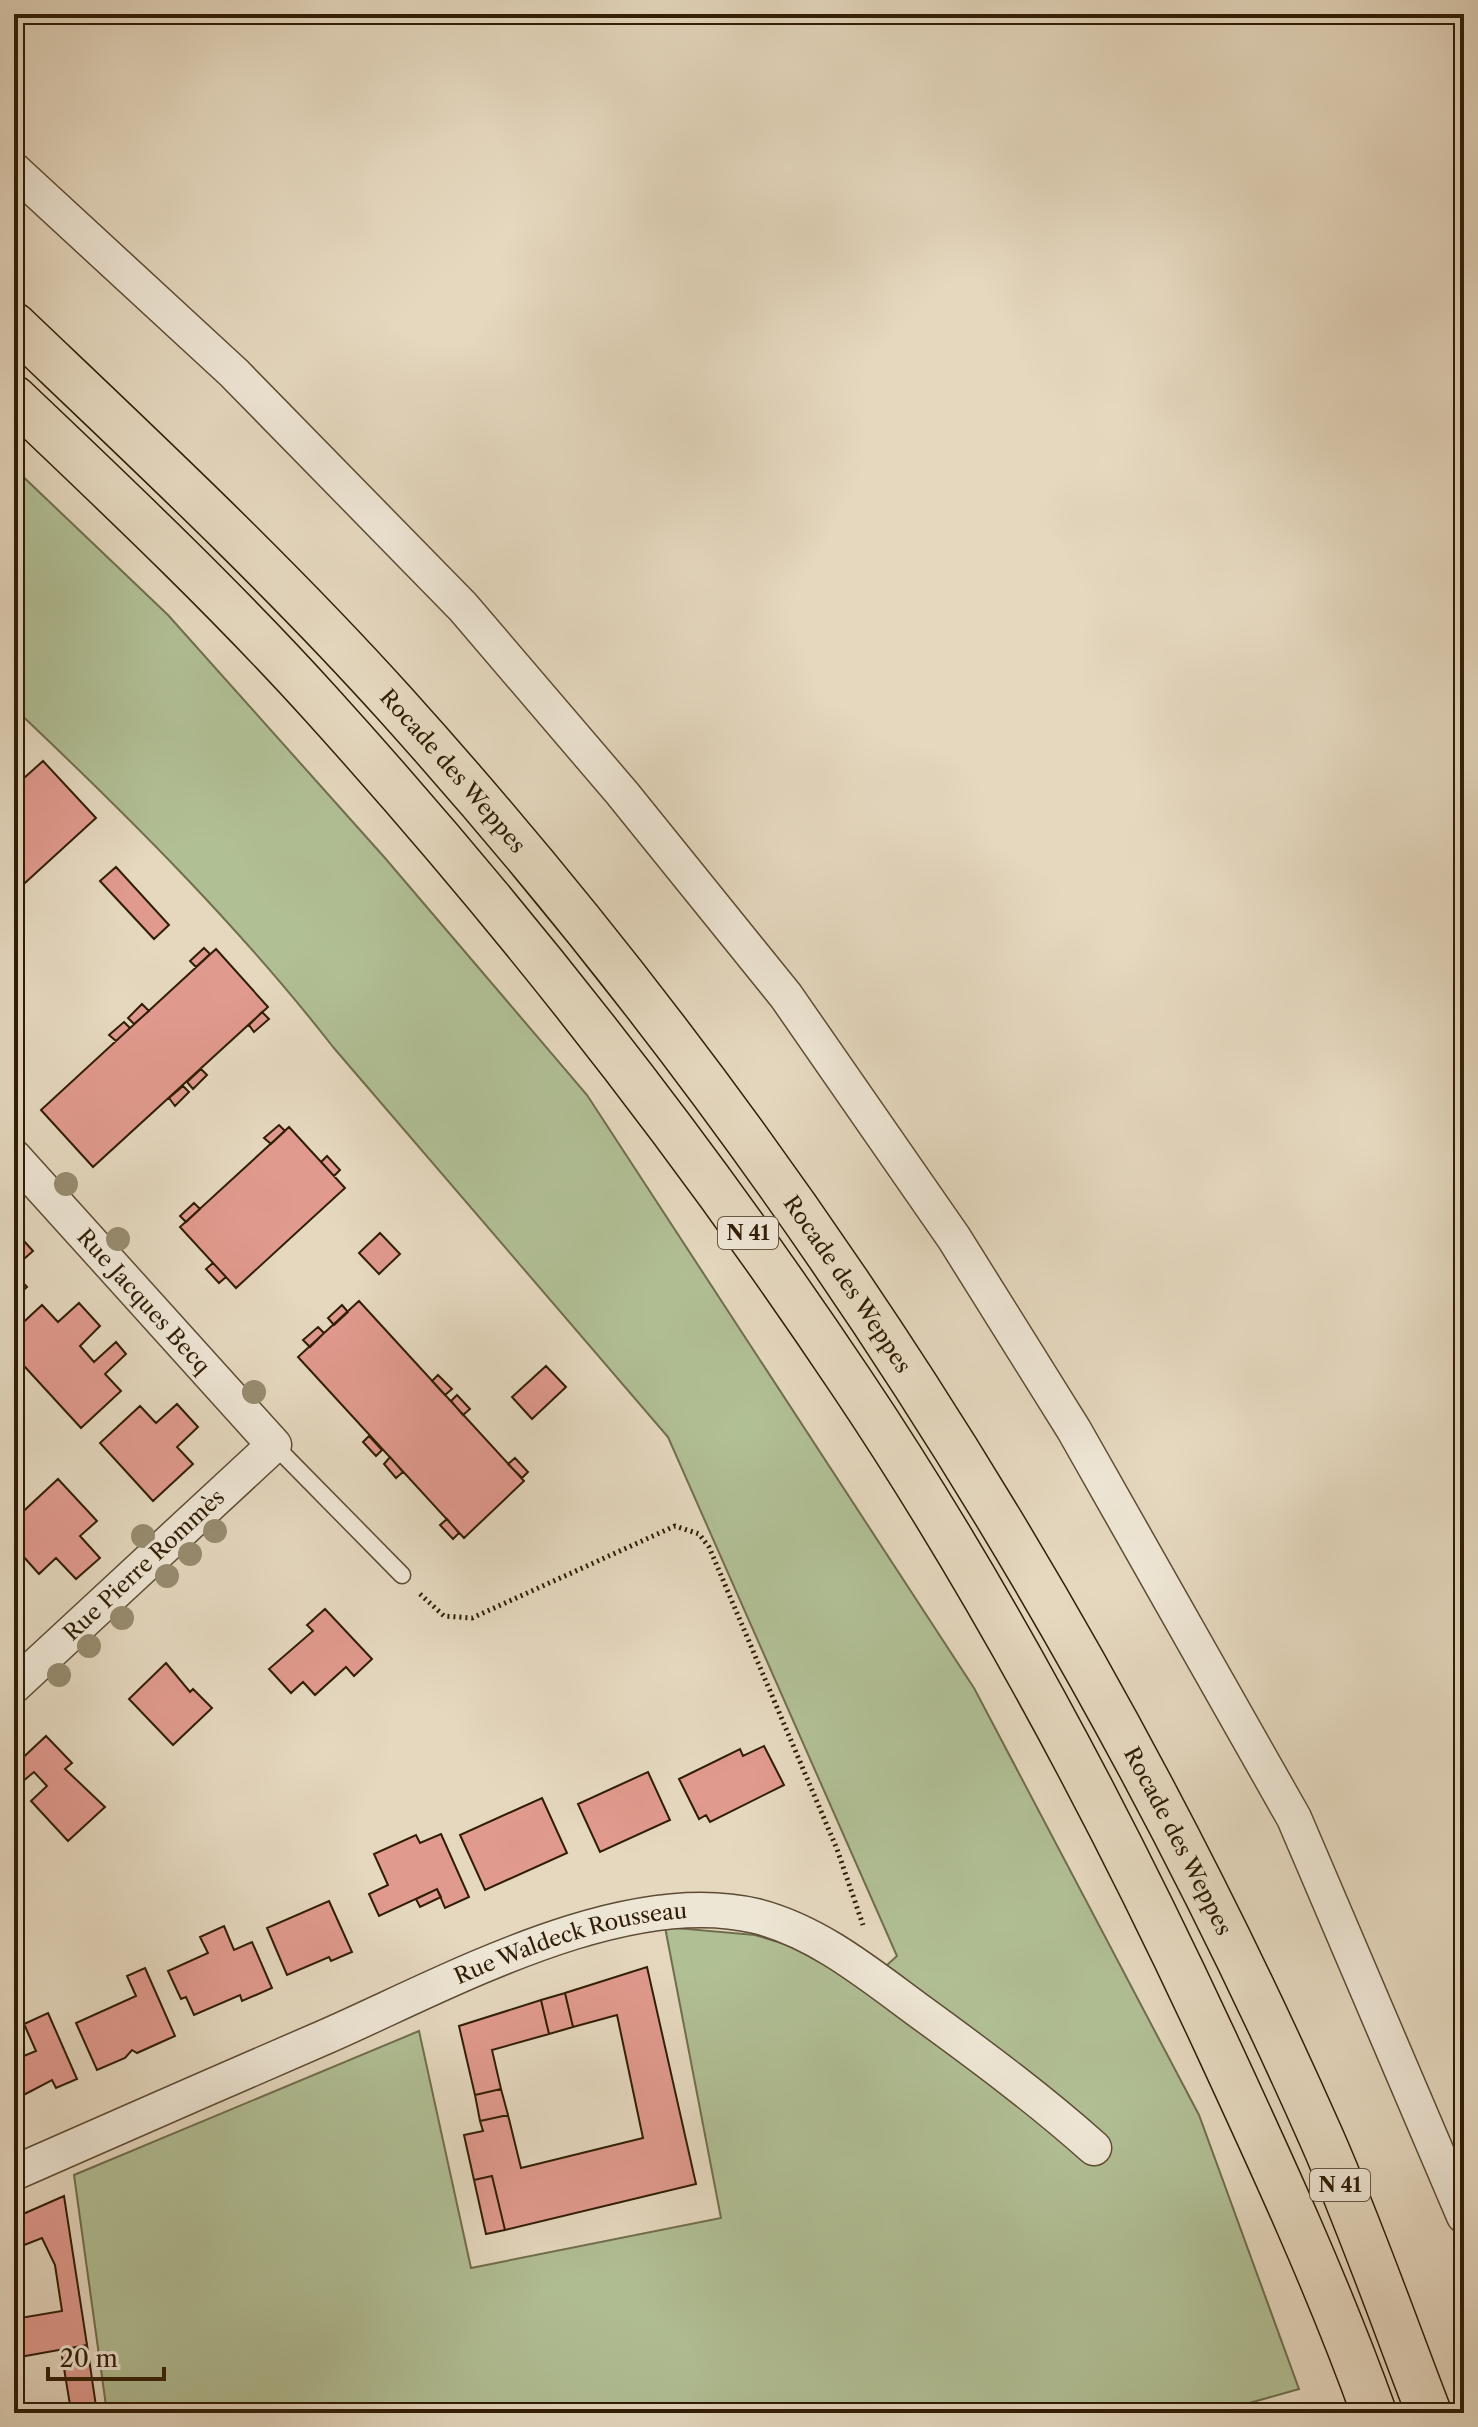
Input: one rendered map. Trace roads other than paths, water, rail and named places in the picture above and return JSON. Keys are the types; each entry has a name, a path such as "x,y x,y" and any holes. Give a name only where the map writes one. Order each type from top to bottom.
{"highway":[{"name":"Rocade des Weppes","path":"14,325 191,494 394,703 600,946 742,1131 878,1327 1043,1593 1178,1840 1240,1962 1324,2144 1429,2413"},
{"name":"N 41","path":"14,398 167,545 295,677 451,852 593,1025 708,1177 854,1385 990,1607 1082,1771 1151,1905 1290,2203 1374,2413"}],"street":[{"path":"14,170 234,373 463,607 622,793 786,996 954,1238 1074,1430 1294,1818 1464,2216"},
{"name":"Rue Jacques Becq","path":"14,1157 274,1445"},
{"name":"Rue Pierre Rommès","path":"14,1686 274,1445"},
{"name":"Rue Waldeck Rousseau","path":"14,2173 494,1962 624,1919 700,1909 756,1916 812,1937 863,1970 1024,2088 1094,2148"}],"lane":[{"path":"274,1445 402,1575"}]}
